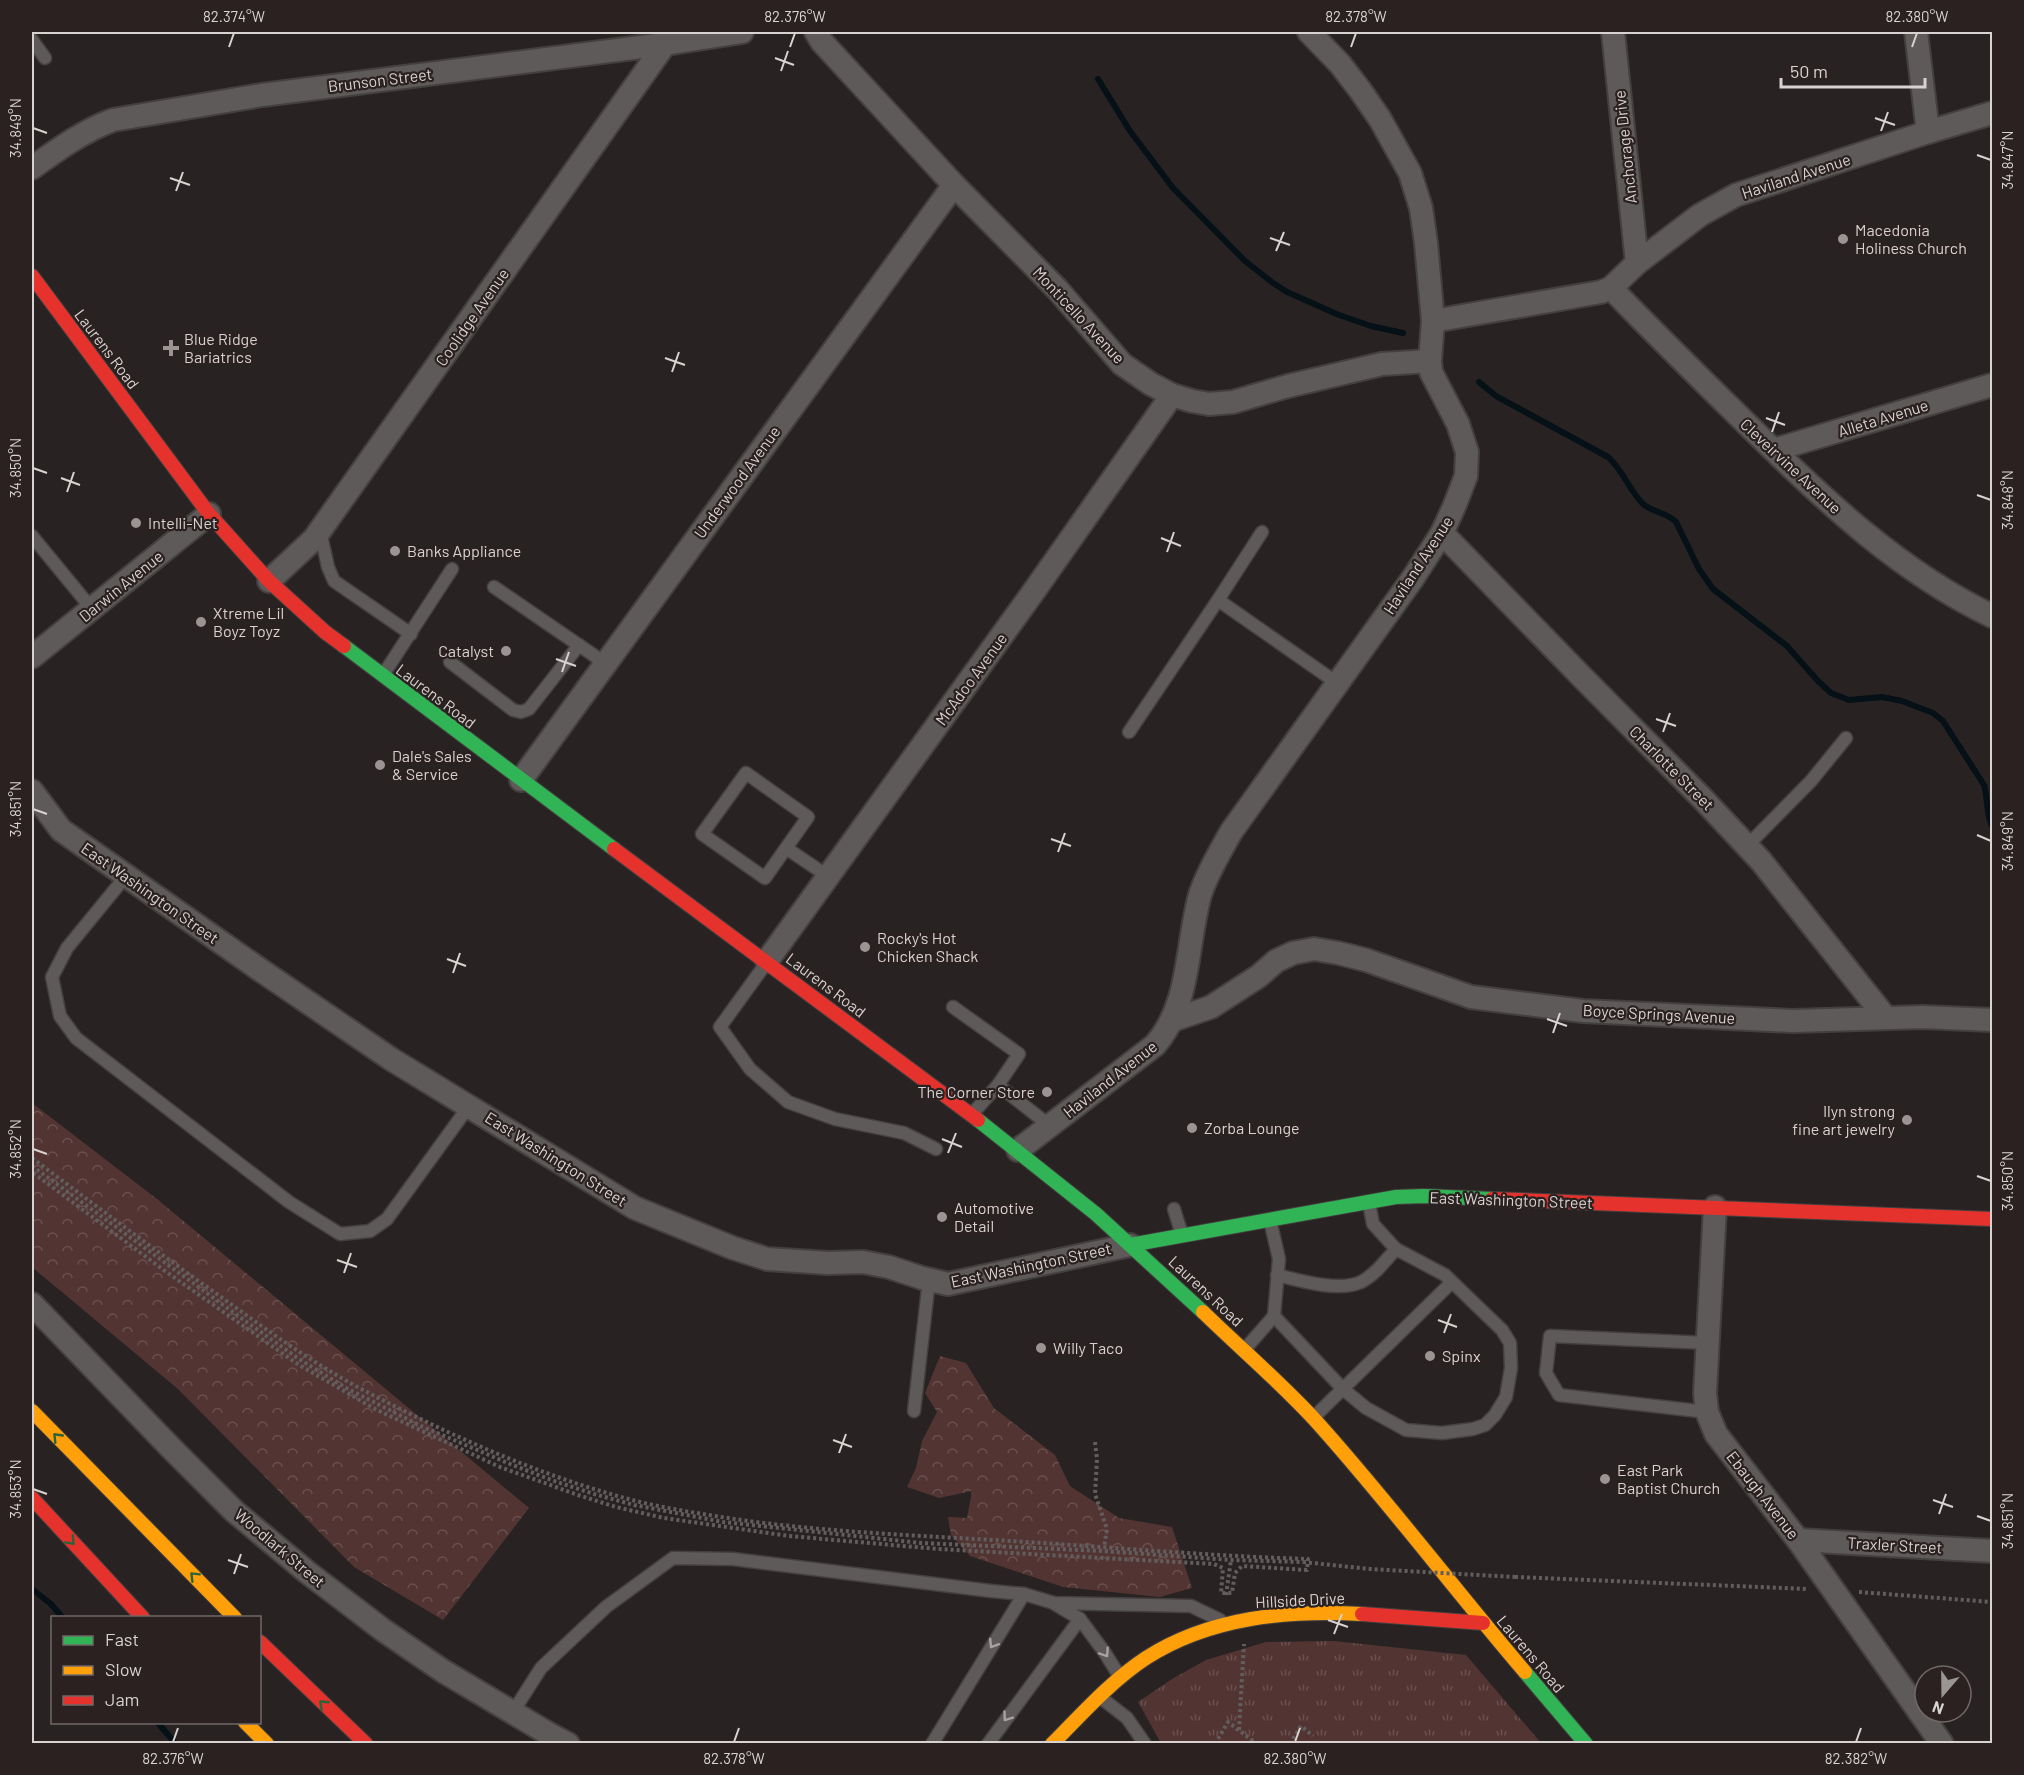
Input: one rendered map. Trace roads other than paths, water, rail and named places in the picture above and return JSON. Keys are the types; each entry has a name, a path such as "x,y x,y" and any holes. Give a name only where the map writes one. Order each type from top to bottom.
{"main road":[{"name":"Laurens Road","path":"32,277 209,514 268,581 325,632 382,676 972,1114 1096,1214 1244,1350 1313,1418 1398,1515 1483,1623 1586,1743"},
{"name":"East Washington Street","path":"1130,1245 1396,1197 1424,1196 1992,1219"},
{"path":"32,1411 234,1616"},
{"path":"32,1498 141,1616"},
{"name":"Hillside Drive","path":"1052,1743 1100,1697 1147,1657 1182,1638 1225,1623 1281,1614 1333,1614 1483,1623"},
{"path":"261,1643 366,1743"},
{"path":"247,1724 267,1743"}],"street":[{"name":"Brunson Street","path":"32,168 101,124 113,120 262,95 665,44 742,32"},
{"name":"Monticello Avenue","path":"816,32 837,58 954,185 1057,289 1122,364 1151,384 1172,394 1209,404 1233,402 1288,386 1382,364 1430,361"},
{"path":"1309,32 1340,64 1360,90 1380,118 1410,173 1424,231 1433,321"},
{"name":"Anchorage Drive","path":"1613,32 1637,263"},
{"path":"1916,32 1928,132"},
{"name":"Coolidge Avenue","path":"268,581 320,531 665,44"},
{"name":"Haviland Avenue","path":"1018,1150 1155,1045 1164,1035 1173,1020 1183,989 1201,894 1231,832 1413,578 1442,532 1466,476 1467,452 1458,424 1431,372 1433,321 1601,292 1611,288 1637,263 1700,215 1736,195 1992,113"},
{"name":"Underwood Avenue","path":"521,780 954,185"},
{"name":"Cleveirvine Avenue","path":"1611,288 1804,481 1870,538 1917,573 1953,596 1992,616"},
{"name":"Alleta Avenue","path":"1774,450 1992,385"},
{"name":"McAdoo Avenue","path":"767,962 1172,394"},
{"name":"Darwin Avenue","path":"32,657 209,514"},
{"name":"Charlotte Street","path":"1442,532 1747,846 1886,1018"},
{"name":"East Washington Street","path":"32,790 61,831 391,1059 635,1208 733,1248 767,1258 792,1262 863,1262 948,1284 1130,1245"},
{"name":"Boyce Springs Avenue","path":"1173,1020 1211,1007 1259,976 1276,961 1293,953 1314,949 1338,952 1366,960 1488,1001 1582,1011 1793,1021 1923,1017 1992,1020"},
{"name":"Ebaugh Avenue","path":"1714,1207 1706,1393 1707,1412 1716,1434 1798,1540 1942,1743"},
{"name":"Woodlark Street","path":"32,1304 234,1511 307,1572 383,1630 443,1671 568,1743"},
{"name":"Traxler Street","path":"1798,1540 1992,1551"}],"lane":[{"path":"32,40 45,58"},
{"path":"320,531 328,567 334,581 411,634"},
{"path":"1129,732 1262,532"},
{"path":"32,536 92,609"},
{"path":"382,676 452,568"},
{"path":"494,587 605,663"},
{"path":"1218,600 1337,683"},
{"path":"450,662 513,710 521,712 529,709 579,645"},
{"path":"1747,846 1811,781 1846,738"},
{"path":"746,773 808,817 786,848 765,878 702,834 746,773"},
{"path":"786,848 829,877"},
{"path":"126,876 67,948 52,977 60,1016 76,1038 289,1202 340,1234 370,1232 387,1219 470,1106"},
{"path":"767,962 720,1027 750,1069 788,1102 835,1119 904,1133 936,1149"},
{"path":"953,1006 1019,1054 998,1085 972,1114"},
{"path":"998,1085 1050,1126"},
{"path":"1274,1316 1343,1389 1366,1408 1406,1430 1442,1433 1473,1429 1485,1425 1495,1415 1506,1397 1511,1368 1510,1343 1502,1330 1445,1275 1396,1249 1373,1224 1369,1202"},
{"path":"1174,1209 1182,1236"},
{"path":"1244,1350 1274,1316 1279,1259 1269,1219"},
{"path":"1277,1275 1344,1286 1372,1275 1396,1249"},
{"path":"914,1411 929,1280"},
{"path":"1313,1418 1452,1282"},
{"path":"1707,1412 1559,1395 1546,1373 1550,1336 1708,1343"},
{"path":"513,1712 541,1668 606,1606 673,1558 733,1559 1024,1594 1054,1603 1080,1619 1121,1679"},
{"path":"932,1743 1024,1594"},
{"path":"1054,1603 1191,1605 1225,1623"},
{"path":"988,1743 1080,1619"},
{"path":"1100,1697 1126,1718 1144,1743"}],"waterway":[{"path":"1098,79 1130,131 1173,188 1245,261 1287,292 1339,315 1371,326 1403,333"},
{"path":"1479,382 1496,396 1608,457 1643,504 1676,522 1699,569 1713,589 1787,646 1831,693 1849,700 1882,697 1902,701 1933,713 1943,721 1984,785 1992,826"},
{"path":"32,1589 51,1604 61,1616"},
{"path":"159,1724 176,1744"}],"place":[{"name":"Macedonia Holiness Church","path":"1843,239"},
{"name":"Blue Ridge Bariatrics","path":"171,348"},
{"name":"Intelli-Net","path":"136,523"},
{"name":"Banks Appliance","path":"395,551"},
{"name":"Xtreme Lil Boyz Toyz","path":"201,622"},
{"name":"Catalyst","path":"506,651"},
{"name":"Dale's Sales & Service","path":"380,765"},
{"name":"Rocky's Hot Chicken Shack","path":"865,947"},
{"name":"The Corner Store","path":"1047,1092"},
{"name":"llyn strong fine art jewelry","path":"1907,1120"},
{"name":"Zorba Lounge","path":"1192,1128"},
{"name":"Automotive Detail","path":"942,1217"},
{"name":"Willy Taco","path":"1041,1348"},
{"name":"Spinx","path":"1430,1356"},
{"name":"East Park Baptist Church","path":"1605,1479"}]}
